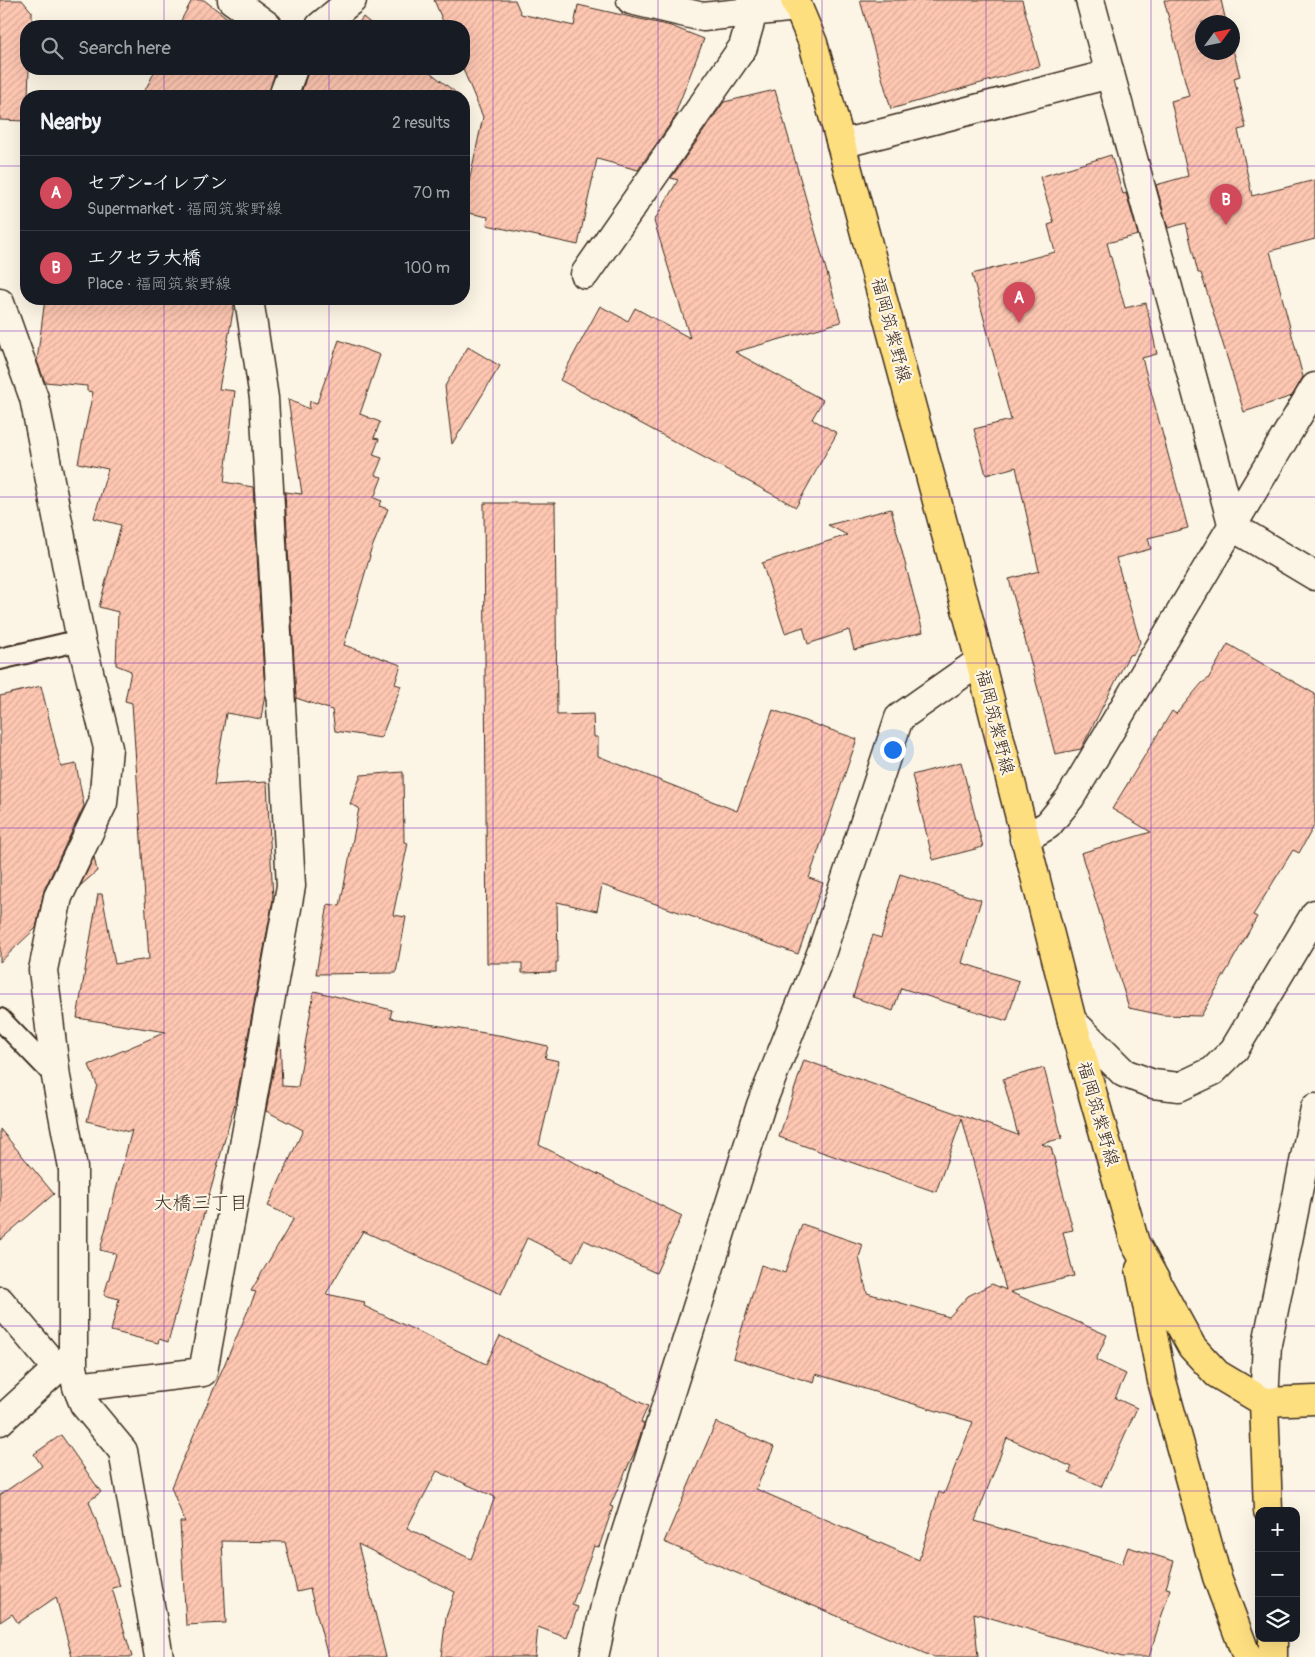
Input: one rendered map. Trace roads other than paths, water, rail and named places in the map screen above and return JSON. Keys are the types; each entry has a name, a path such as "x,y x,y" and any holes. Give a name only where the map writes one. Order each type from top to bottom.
{"main road":[{"name":"福岡筑紫野線","path":"796,4 813,43 841,144 980,661 1072,1021 1136,1243 1192,1347 1217,1374 1264,1402"},
{"path":"1136,1243 1164,1390 1217,1577 1247,1657"},
{"path":"1268,1507 1264,1402 1315,1400"},
{"path":"1273,1642 1273,1657"}],"street":[{"path":"232,0 260,20"},
{"path":"327,20 352,0"},
{"path":"631,0 703,17 753,12 796,4"},
{"path":"1090,0 1233,527 1315,576"},
{"path":"584,274 744,47 753,12"},
{"path":"841,144 1110,74"},
{"path":"285,90 291,75"},
{"path":"0,303 34,398 82,640 108,748 103,803 58,897 43,970 56,1077 73,1168 69,1374"},
{"path":"0,1421 69,1374 203,1372 292,886 264,398 251,305"},
{"path":"1024,839 1048,825 1070,798 1315,387"},
{"path":"594,1657 610,1583 761,1105 822,951 899,718 980,661"},
{"path":"1072,1021 1124,1073 1153,1084 1179,1087 1213,1071 1234,1050 1315,914"},
{"path":"1264,1402 1267,1344 1315,1108"},
{"path":"0,1301 69,1374 84,1404 123,1451 159,1657"}],"lane":[{"path":"0,659 82,640"},
{"path":"0,1019 56,1077"}],"place":[{"name":"エクセラ大橋","path":"1226,225"},
{"name":"セブン-イレブン","path":"1019,323"}],"district":[{"name":"大橋三丁目","path":"201,1203"}]}
